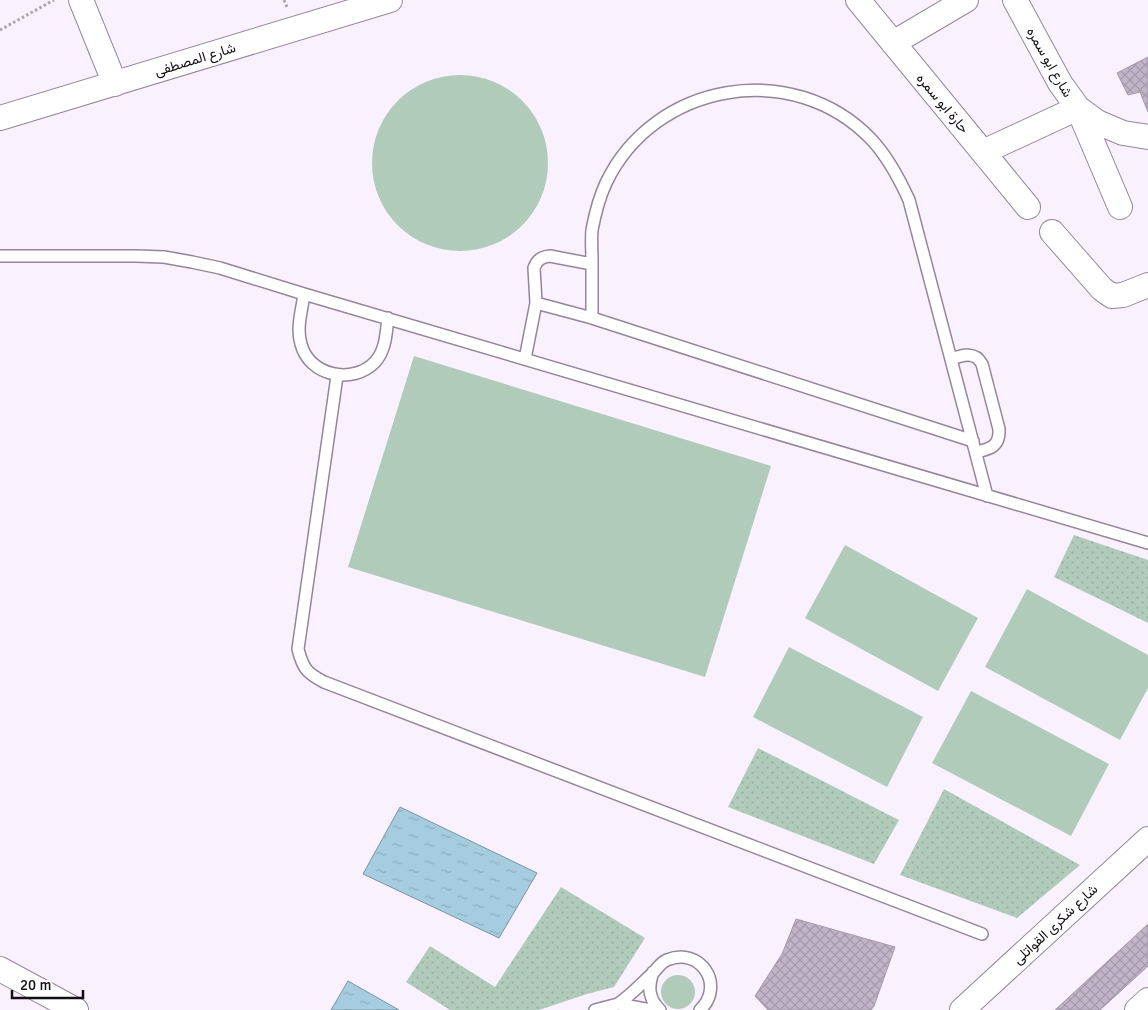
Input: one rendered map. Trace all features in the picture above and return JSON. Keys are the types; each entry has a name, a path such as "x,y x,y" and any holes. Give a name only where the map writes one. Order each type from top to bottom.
{"street":[{"path":"81,0 115,84"},
{"name":"شارع المصطفى","path":"0,118 390,0"},
{"name":"حارة ابو سمره","path":"858,0 1028,207"},
{"path":"893,43 966,0"},
{"name":"شارع ابو سمره","path":"1014,0 1060,83 1078,108 1097,122 1123,133 1148,137"},
{"path":"983,152 1078,108 1120,207"},
{"path":"1052,232 1102,289 1112,296 1123,295 1148,285"},
{"name":"شارع شكرى القواتلى","path":"962,1010 1148,839"},
{"path":"0,969 76,1010"},
{"path":"1137,1010 1148,1000"}],"lane":[{"path":"592,318 592,232 597,205 606,183 618,162 633,143 651,126 671,112 715,94 739,90 763,90 787,93 810,99 839,114 871,138 887,157 909,200 987,496"},
{"path":"0,256 136,256 164,258 220,268 1148,543"},
{"path":"525,359 536,303 534,268 536,262 540,258 550,256 592,264"},
{"path":"304,294 298,329 301,345 309,360 322,371 337,376 358,373 375,362 383,350 388,318"},
{"path":"536,303 592,318 987,450 993,447 1000,436 982,364 979,359 970,354 951,359"},
{"path":"337,376 298,650 302,664 311,675 324,682 982,934"},
{"path":"594,1010 618,1004 631,994 665,960 680,956 696,960 708,972 712,988 707,1004 700,1010"},
{"path":"654,972 650,983 650,995 660,1010"},
{"path":"618,1004 652,1010"}],"path":[{"path":"0,30 54,0"}],"green space":[{"path":"460,75 494,82 516,95 528,107 541,129 548,163 541,197 528,219 516,231 494,244 460,251 426,244 404,231 392,219 379,197 372,163 379,129 392,107 404,95 426,82"},
{"path":"414,356 771,466 705,677 348,567"},
{"path":"1074,535 1148,560 1148,623 1054,577"},
{"path":"845,545 978,618 938,691 805,618"},
{"path":"1027,589 1148,655 1148,688 1120,740 985,667"},
{"path":"789,647 923,717 887,787 753,717"},
{"path":"971,691 1109,764 1071,836 932,763"},
{"path":"758,748 899,820 874,864 728,807"},
{"path":"944,789 1080,865 1017,918 900,875"},
{"path":"561,887 645,938 614,987 539,1010 450,1010 406,982 430,946 495,987"},
{"path":"678,975 690,980 695,992 690,1004 678,1009 666,1004 661,992 666,980"}],"water":[{"path":"400,807 537,873 499,938 363,874"},
{"path":"348,981 399,1010 331,1010"}],"building":[{"path":"1148,57 1148,112 1140,92 1128,95 1117,73"},
{"path":"796,919 895,947 871,1010 768,1010 755,996 782,954"},
{"path":"1148,924 1148,966 1100,1010 1055,1010"}]}
